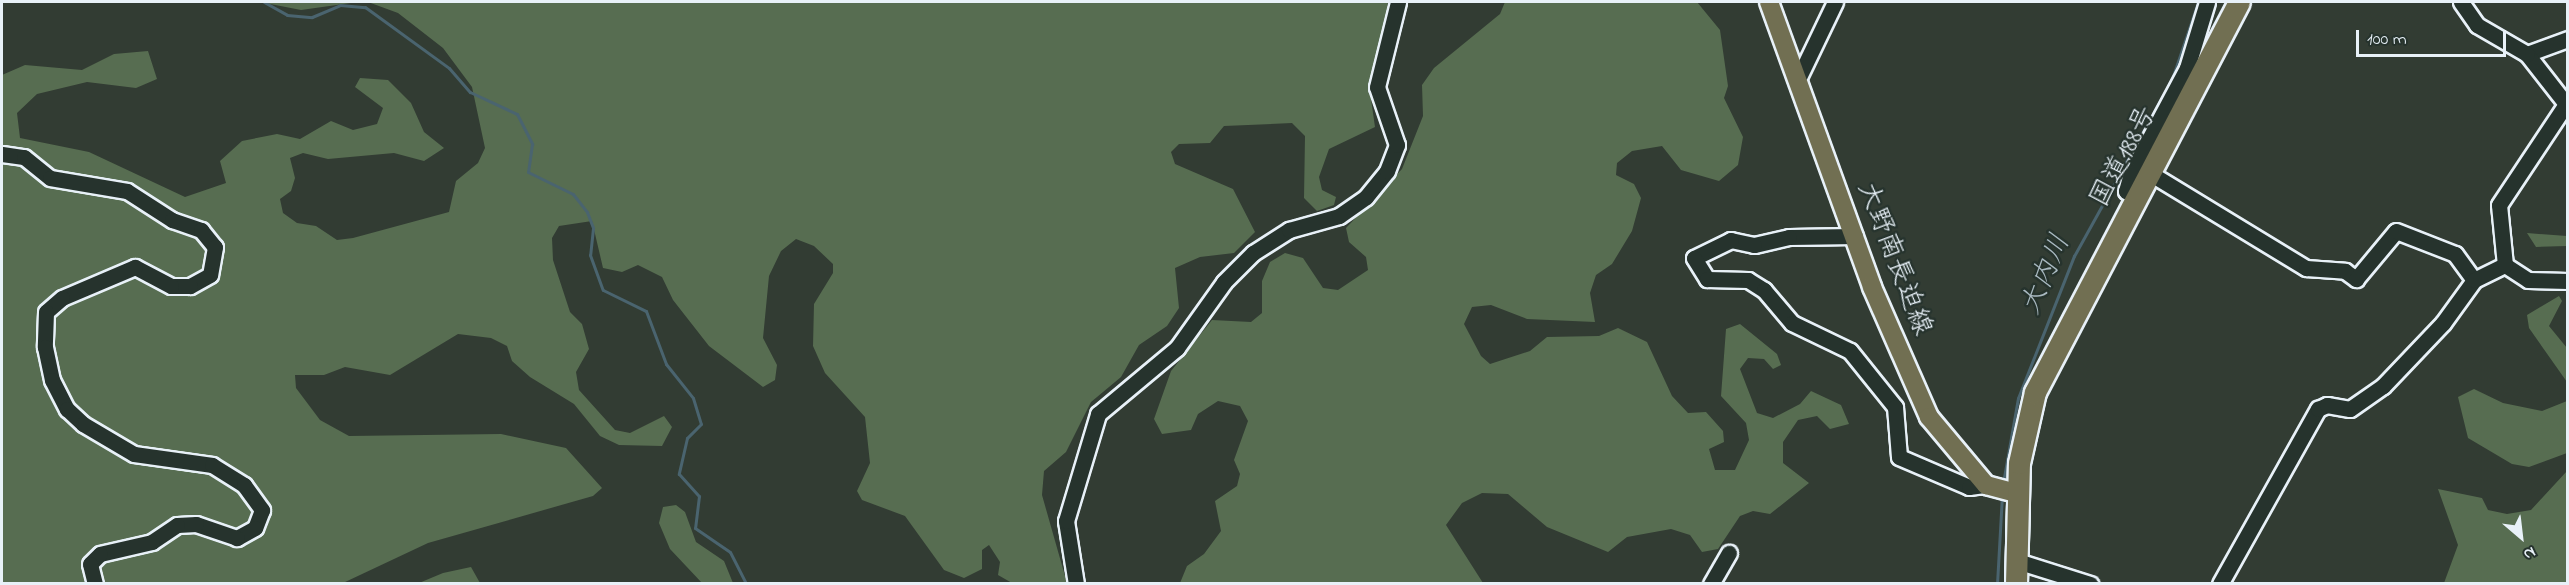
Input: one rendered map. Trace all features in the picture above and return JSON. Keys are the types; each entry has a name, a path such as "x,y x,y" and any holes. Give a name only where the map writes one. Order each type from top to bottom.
{"highway":[{"name":"国道188号","path":"2016,584 2017,561 2003,491 2035,392 2148,172 2239,2"}],"main road":[{"name":"大野南長迫線","path":"1769,2 1800,75 1855,236 1929,417 2003,491"}],"street":[{"path":"1076,584 1066,521 1098,414 1177,348 1224,282 1253,253 1289,230 1346,212 1388,171 1397,145 1377,87 1398,2"},
{"path":"1800,75 1835,2"},
{"path":"2135,197 2126,191 2131,173 2187,68 2206,2"},
{"path":"2461,2 2478,25 2527,54 2566,104 2534,160 2499,205 2505,265"},
{"path":"2527,54 2568,39"},
{"path":"2,154 24,157 50,178 127,191 172,220 201,230 215,247 210,275 190,286 171,286 135,267 62,298 46,312 45,348 52,380 83,424 134,454 212,465 244,485 261,510 255,528 237,538 196,524 177,525 152,542 100,554 90,564 95,584"},
{"path":"2148,172 2306,268 2345,271 2356,279 2396,231 2455,254 2474,280"},
{"path":"1855,236 1790,237 1754,245 1731,240 1694,258 1707,279 1748,280 1764,290 1792,323 1850,351 1895,407 1899,457 1969,487 2003,491"},
{"path":"2220,584 2318,409 2326,405 2350,409 2383,386 2443,323 2474,280 2505,265"},
{"path":"2505,265 2528,280 2568,281"},
{"path":"1711,584 1729,554"},
{"path":"2017,561 2090,584"}],"green space":[{"path":"260,2 358,2 301,10"},
{"path":"368,2 1388,2 1384,43 1369,85 1375,127 1329,149 1319,177 1322,190 1336,197 1334,205 1317,211 1304,198 1305,136 1292,123 1224,126 1210,143 1179,144 1171,152 1175,164 1233,189 1255,232 1234,253 1200,257 1175,268 1179,308 1167,326 1139,345 1121,377 1091,402 1066,452 1044,471 1042,495 1067,583 1012,583 998,575 1000,562 989,545 982,550 982,569 964,578 944,570 905,516 862,500 857,491 870,463 865,417 825,373 813,346 814,304 833,273 833,264 814,246 796,239 781,251 769,276 763,338 777,365 775,380 763,387 709,346 673,300 662,277 638,265 622,272 603,268 592,221 559,226 552,238 553,260 570,312 582,324 589,349 576,372 579,390 615,430 630,433 664,416 672,427 662,446 619,445 600,436 574,404 530,377 512,361 507,346 491,338 458,334 390,375 345,367 324,375 295,375 296,388 320,420 349,436 501,434 566,448 602,488 593,496 428,543 343,583 2,584 2,75 25,65 82,70 114,54 148,51 157,79 136,88 87,82 37,94 17,113 20,138 89,152 185,197 226,183 220,161 242,141 277,134 300,139 331,121 353,130 377,124 383,108 355,87 360,78 388,80 411,103 424,132 444,148 424,161 394,153 328,159 303,153 290,158 295,178 291,191 280,199 283,213 297,223 316,226 337,240 353,238 449,212 456,181 478,163 485,148 472,87 443,48 398,13"},
{"path":"1505,2 1697,2 1720,30 1728,86 1724,98 1743,137 1738,165 1719,181 1681,170 1662,146 1632,151 1617,163 1616,175 1634,184 1641,198 1632,231 1612,264 1596,275 1590,293 1595,322 1527,319 1491,305 1472,307 1464,324 1481,356 1490,364 1530,351 1547,337 1599,336 1618,328 1647,342 1672,396 1688,413 1706,412 1723,431 1724,442 1709,449 1715,470 1735,470 1749,440 1746,423 1721,396 1726,329 1740,324 1777,354 1781,365 1773,369 1764,359 1748,358 1740,369 1757,413 1773,418 1800,404 1811,391 1841,405 1849,424 1830,429 1817,416 1798,420 1783,442 1783,463 1809,483 1770,514 1753,511 1740,516 1718,549 1702,552 1690,535 1671,529 1627,537 1608,552 1547,527 1508,494 1482,493 1462,503 1446,525 1483,583 1180,583 1187,566 1204,554 1221,531 1215,501 1237,486 1240,474 1234,460 1248,421 1240,406 1218,401 1198,414 1191,430 1162,434 1154,419 1171,371 1212,320 1251,322 1262,313 1262,281 1270,262 1285,253 1303,258 1323,288 1338,290 1368,270 1366,257 1349,242 1346,228 1402,169 1423,116 1422,85 1434,68 1500,14"},
{"path":"2527,233 2567,236 2567,246 2536,247"},
{"path":"2559,296 2562,301 2549,326 2567,348 2567,382 2529,328 2527,315"},
{"path":"2474,389 2503,403 2542,411 2567,401 2567,453 2529,467 2512,464 2468,438 2458,397"},
{"path":"2567,471 2567,583 2444,583 2458,545 2438,489 2482,498 2488,510 2507,514 2531,510"},
{"path":"676,505 685,512 696,542 724,561 733,583 702,583 670,549 659,523 663,507"},
{"path":"471,567 480,583 419,583 443,573"}],"waterway":[{"name":"大内川","path":"264,2 287,15 312,17 340,5 365,7 449,68 470,92 517,114 532,144 528,172 573,194 587,212 593,228 590,255 603,290 646,311 666,364 693,398 701,424 687,438 679,474 699,496 695,528 730,552 746,584"},
{"name":"大内川","path":"2003,483 2018,398 2074,256 2172,79 2198,2"},
{"name":"大内川","path":"1997,584 2002,495"}]}
